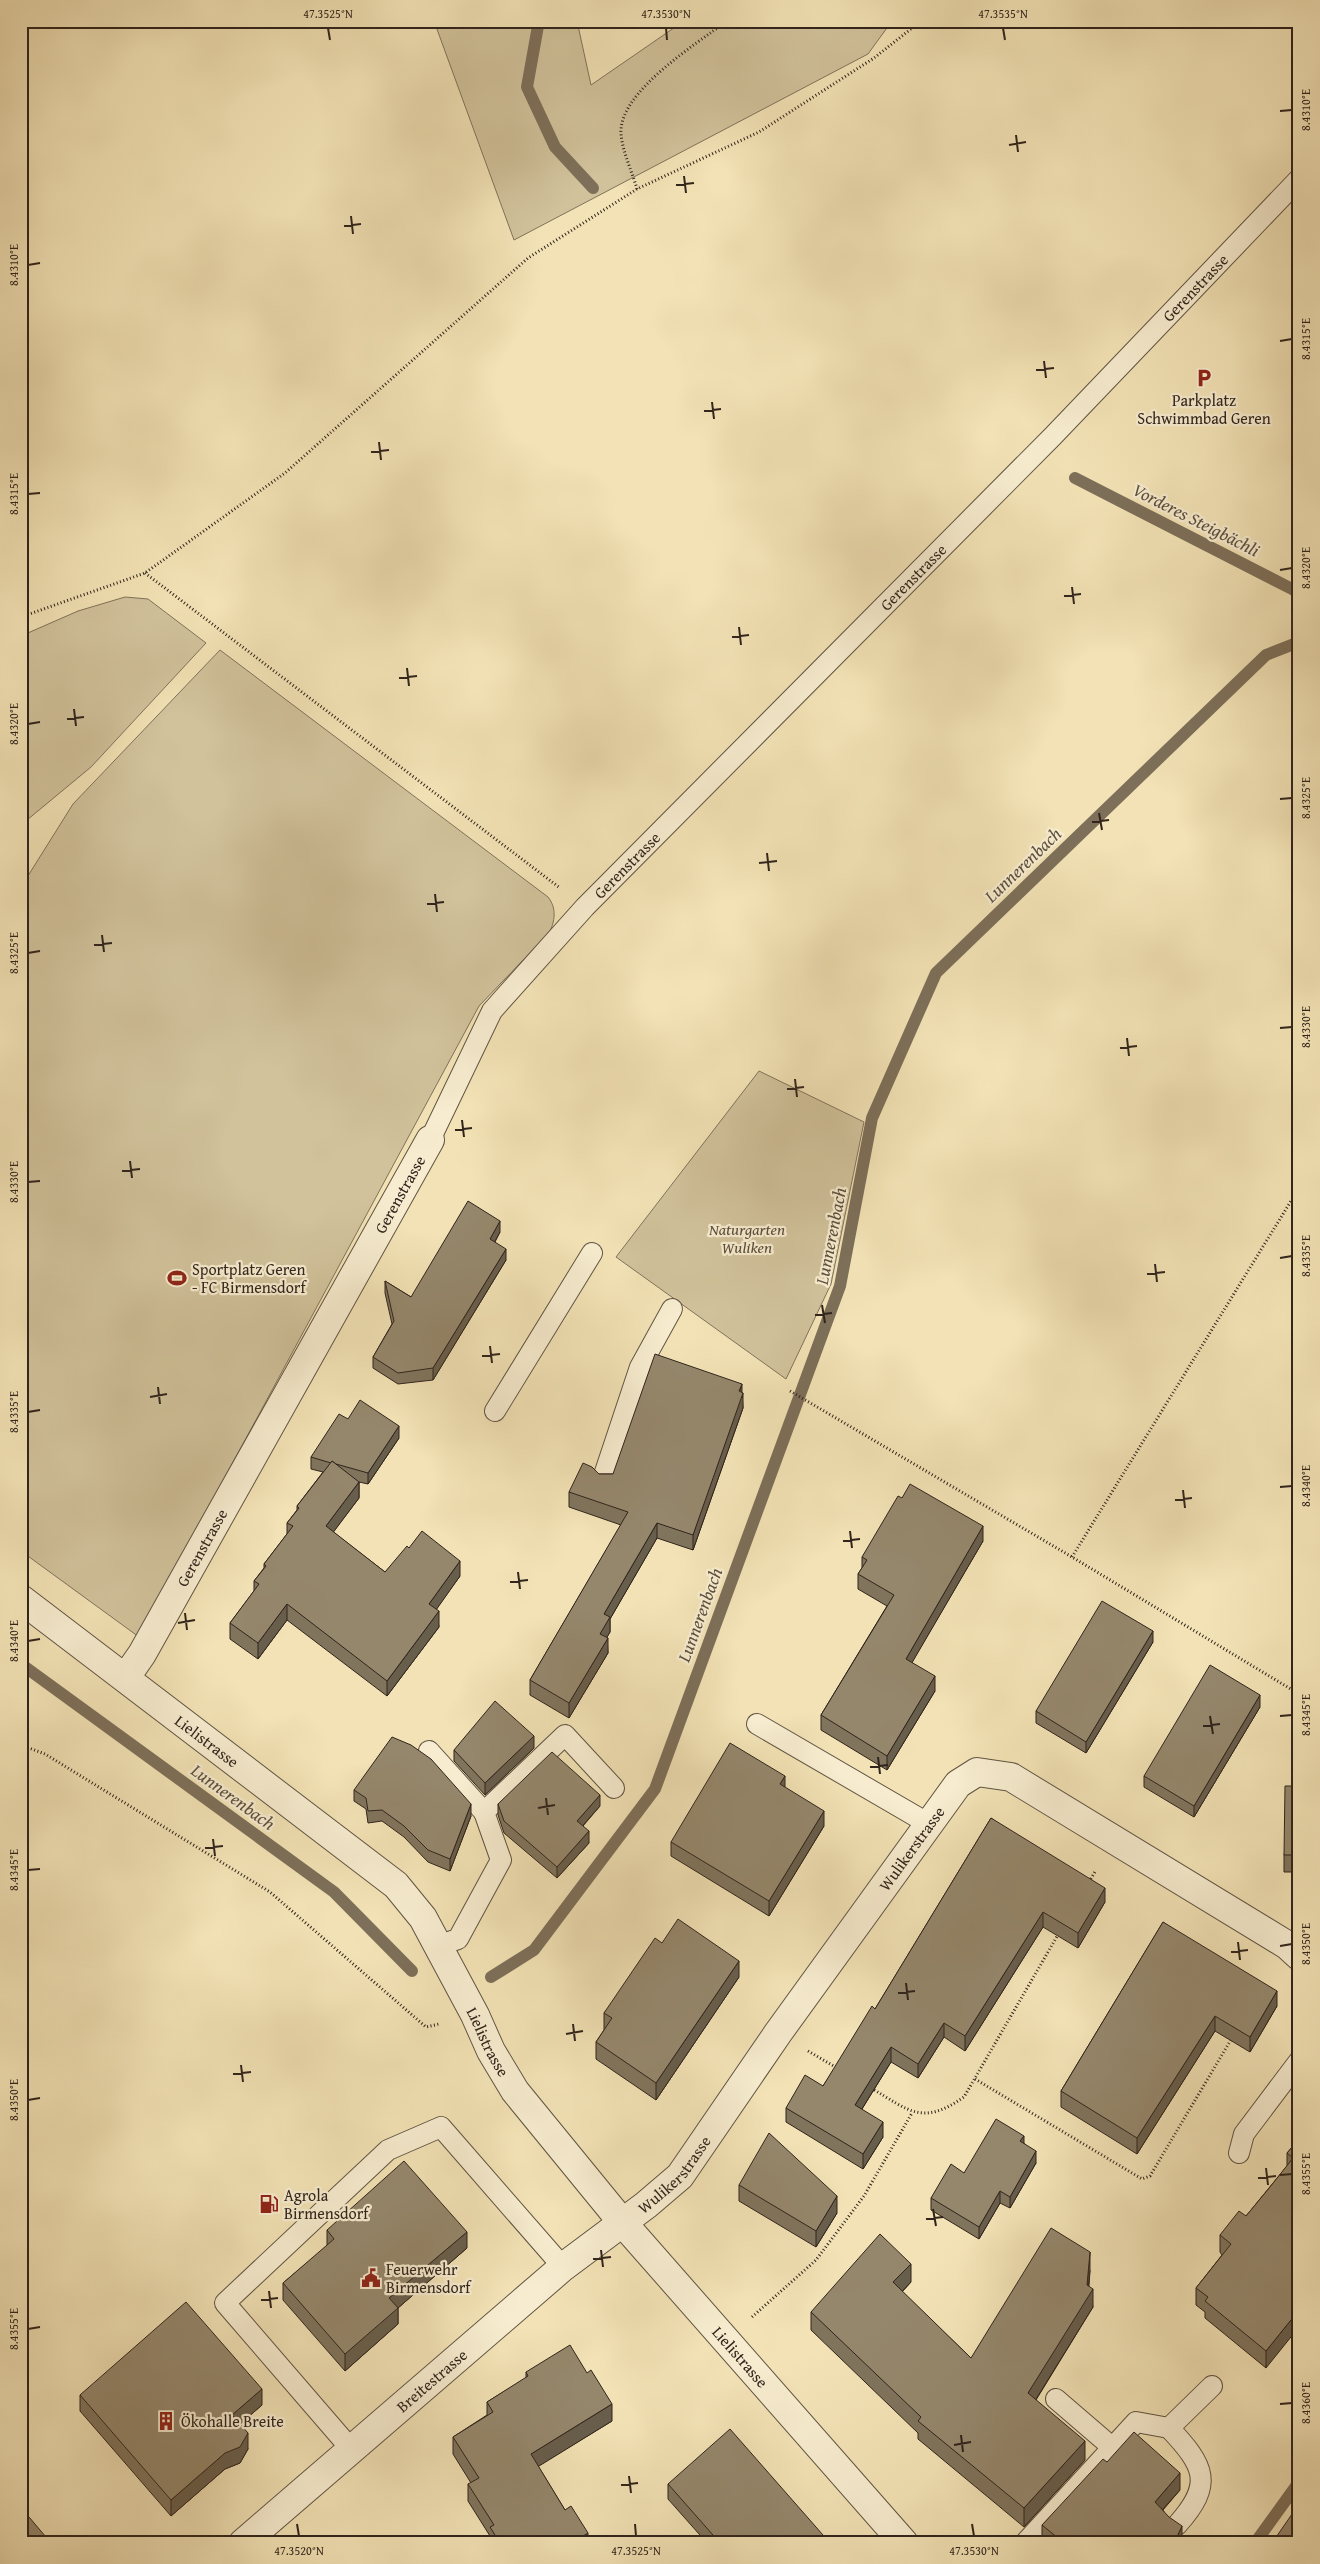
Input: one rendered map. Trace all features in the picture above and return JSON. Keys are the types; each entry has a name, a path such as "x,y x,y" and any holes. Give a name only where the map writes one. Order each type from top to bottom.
{"street":[{"name":"Gerenstrasse","path":"126,1677 142,1654 430,1140"},
{"name":"Lielistrasse","path":"21,1599 126,1677 396,1885 423,1918 475,2015 491,2050 515,2091 622,2222 904,2543"},
{"name":"Wulikerstrasse","path":"622,2222 680,2176 778,2033 958,1784 977,1772 1011,1777 1287,1945 1299,1956"},
{"name":"Breitestrasse","path":"243,2543 563,2267 622,2222"}],"lane":[{"name":"Gerenstrasse","path":"430,1140 492,1011 585,907 1053,436 1299,179"},
{"path":"495,1411 592,1253"},
{"path":"603,1478 640,1367 672,1309"},
{"path":"757,1724 929,1824"},
{"path":"484,1812 565,1735 614,1788"},
{"path":"429,1751 484,1812 500,1860 458,1939 437,1946"},
{"path":"1239,2153 1244,2134 1299,2061"},
{"path":"351,2449 225,2303 388,2150 442,2127 563,2267"},
{"path":"1169,2428 1212,2386"},
{"path":"1056,2398 1112,2448"},
{"path":"1026,2543 1136,2422 1169,2428 1195,2459 1201,2476 1200,2496 1177,2525"}],"path":[{"path":"637,189 621,132 626,109 644,85 727,21"},
{"path":"21,617 145,573 285,473 528,258 637,189 759,132 874,58 922,21"},
{"path":"145,573 585,907"},
{"path":"1072,1557 1299,1188"},
{"path":"790,1391 1072,1557 1299,1694"},
{"path":"21,1745 45,1754 270,1892 426,2027 475,2015"},
{"path":"1084,1890 1114,1839"},
{"path":"870,2088 912,2112 928,2113 947,2108 964,2096 1064,1925"},
{"path":"975,2079 1142,2179 1150,2176 1236,2030"},
{"path":"778,2033 845,2073"},
{"path":"747,2321 816,2260 864,2196 912,2112"}],"green space":[{"path":"434,21 577,21 591,85 684,21 892,21 868,54 514,240"},
{"path":"125,597 148,599 206,643 91,767 21,825 21,636 78,611"},
{"name":"Sportplatz Geren - FC Birmensdorf","path":"220,650 548,897 553,906 554,915 549,933 479,1006 139,1637 21,1551 21,887 73,804"},
{"name":"Naturgarten Wuliken","path":"759,1071 864,1122 831,1284 786,1379 616,1257"}],"building":[{"path":"468,1201 500,1221 490,1239 506,1249 433,1368 398,1373 373,1357 394,1321 385,1281 411,1297"},
{"path":"655,1354 742,1384 739,1391 743,1393 693,1535 657,1523 604,1614 610,1617 600,1634 608,1638 569,1703 530,1680 628,1512 569,1492 583,1463 592,1467 599,1474 613,1474"},
{"path":"360,1400 399,1426 368,1473 336,1464 332,1461 331,1463 311,1457 339,1414 348,1419"},
{"path":"332,1461 359,1482 326,1526 385,1572 407,1546 409,1548 422,1531 460,1561 429,1604 439,1611 387,1681 287,1604 258,1643 230,1623 259,1584 254,1581 266,1566 264,1564 293,1526 287,1523 299,1508 297,1506"},
{"path":"910,1484 983,1526 906,1659 935,1676 887,1756 821,1715 894,1595 858,1574 867,1560 862,1557 898,1496 902,1498"},
{"path":"1102,1601 1153,1631 1086,1742 1036,1711"},
{"path":"1210,1665 1260,1695 1194,1806 1144,1776"},
{"path":"495,1701 534,1736 485,1783 454,1750"},
{"path":"392,1737 411,1745 431,1759 471,1804 450,1859 428,1850 404,1826 382,1810 368,1811 366,1798 354,1790"},
{"path":"730,1743 785,1776 780,1784 824,1811 769,1901 671,1842"},
{"path":"552,1752 600,1795 577,1821 589,1831 557,1867 504,1821 498,1804"},
{"path":"1285,1786 1299,1786 1299,1855 1284,1855"},
{"path":"991,1818 1105,1888 1078,1933 1043,1912 965,2036 944,2023 918,2064 891,2047 855,2105 883,2122 863,2154 786,2108 805,2075 823,2086 872,2006 875,2009"},
{"path":"678,1919 739,1961 656,2083 596,2042 612,2018 604,2013 655,1938 662,1943"},
{"path":"1163,1922 1277,1991 1250,2037 1215,2016 1137,2138 1061,2091"},
{"path":"996,2119 1024,2136 1020,2141 1036,2151 1010,2197 1000,2191 979,2227 931,2198 951,2164 964,2173"},
{"path":"769,2133 837,2196 816,2231 739,2185"},
{"path":"1299,2139 1299,2310 1266,2351 1205,2301 1208,2297 1196,2288 1231,2244 1220,2235 1239,2211 1246,2216 1270,2187 1293,2158 1287,2153"},
{"name":"Feuerwehr Birmensdorf","path":"404,2161 467,2232 389,2298 398,2308 345,2354 283,2283 334,2239 327,2230"},
{"path":"1051,2228 1090,2252 1087,2285 1093,2289 1028,2393 1085,2441 1024,2508 918,2421 921,2417 811,2312 880,2234 911,2264 893,2282 971,2358"},
{"name":"Ökohalle Breite","path":"186,2302 262,2389 232,2415 248,2433 240,2447 225,2453 171,2500 80,2395"},
{"path":"570,2345 587,2373 591,2370 612,2404 531,2454 565,2510 571,2506 588,2533 572,2543 500,2543 490,2527 494,2525 468,2484 479,2478 453,2437 493,2412 487,2402 528,2376 526,2372"},
{"path":"730,2429 830,2543 720,2543 668,2484"},
{"path":"1134,2432 1180,2473 1155,2502 1169,2517 1182,2526 1174,2543 1064,2543 1042,2525 1103,2459 1107,2462"},
{"path":"1299,2504 1299,2543 1272,2543"},
{"path":"29,2517 51,2543 21,2543 21,2524"}],"waterway":[{"name":"Vorderes Steigbächli","path":"534,21 538,26 527,87 555,147 593,188"},
{"name":"Vorderes Steigbächli","path":"1075,478 1294,590 1299,596"},
{"name":"Lunnerenbach","path":"491,1977 534,1950 655,1789 840,1286 872,1118 936,973 1266,655 1299,642"},
{"name":"Lunnerenbach","path":"21,1664 334,1892 412,1971"},
{"path":"1255,2543 1299,2482"}],"place":[{"name":"Parkplatz Schwimmbad Geren","path":"1204,378"},
{"name":"Sportplatz Geren - FC Birmensdorf","path":"177,1278"},
{"name":"Agrola Birmensdorf","path":"269,2204"},
{"name":"Feuerwehr Birmensdorf","path":"371,2278"},
{"name":"Ökohalle Breite","path":"166,2421"}]}
